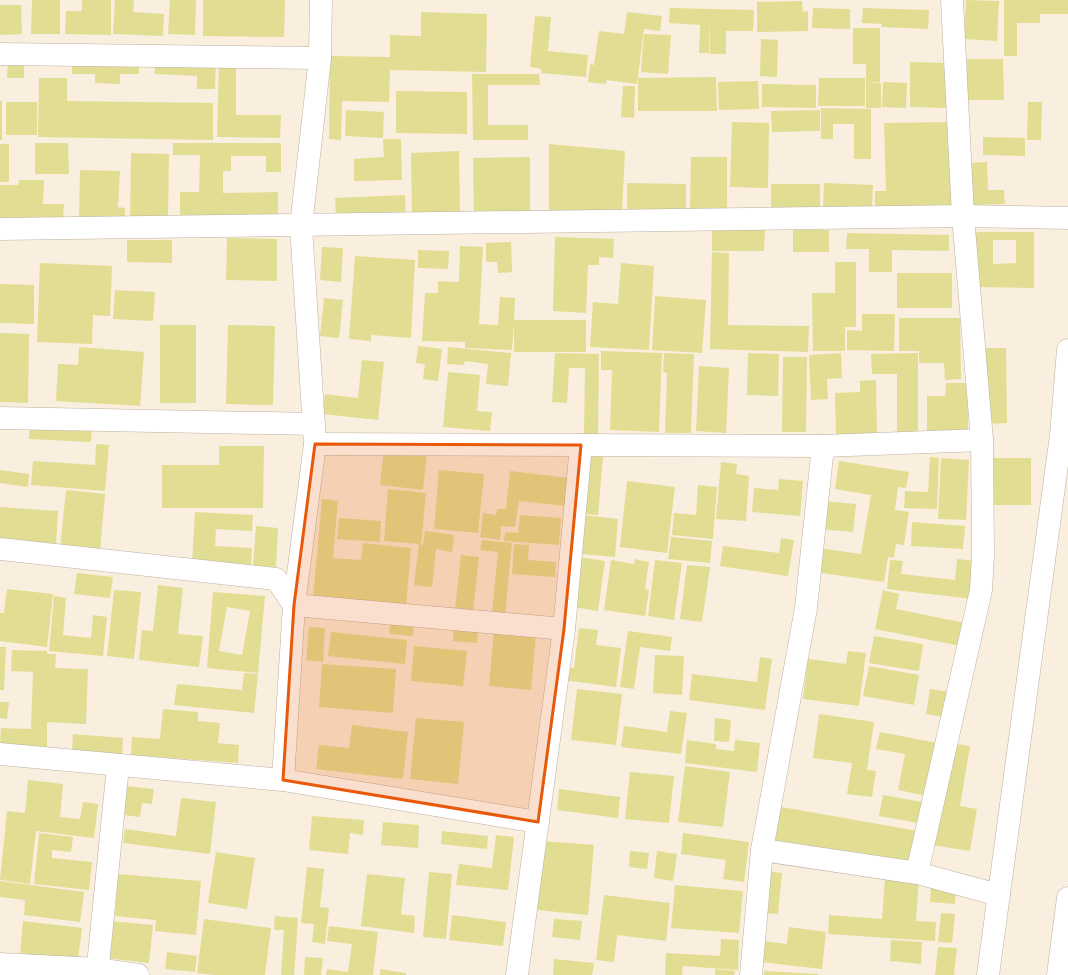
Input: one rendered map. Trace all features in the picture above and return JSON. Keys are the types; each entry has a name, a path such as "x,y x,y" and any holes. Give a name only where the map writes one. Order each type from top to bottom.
{"street":[{"path":"283,780 294,605 315,434 301,226 320,58 321,0"},
{"path":"917,873 980,590 983,555 982,440 963,216 952,0"},
{"path":"0,54 320,58"},
{"path":"0,228 301,226 963,216 1068,218"},
{"path":"988,975 1061,435 1068,350"},
{"path":"0,418 315,434 581,445 823,446 982,440"},
{"path":"517,975 564,629 581,445"},
{"path":"751,975 762,850 806,608 823,446"},
{"path":"0,550 276,579 294,605"},
{"path":"294,605 564,629"},
{"path":"0,754 283,780 538,822"},
{"path":"97,972 118,766"},
{"path":"762,850 917,873 999,895"},
{"path":"1058,975 1068,898"},
{"path":"0,964 138,975"}],"highlighted area":[{"path":"315,444 581,445 564,629 538,822 283,780 294,605"}],"building":[{"path":"32,0 60,0 60,34 31,34"},
{"path":"82,0 111,0 111,35 65,34 66,11 82,11"},
{"path":"115,0 134,0 133,12 164,14 163,36 113,34"},
{"path":"170,0 196,0 195,35 168,34"},
{"path":"203,0 285,0 284,37 203,36"},
{"path":"966,0 999,1 997,41 964,39"},
{"path":"1004,0 1068,0 1068,14 1040,14 1040,23 1017,23 1017,56 1004,56"},
{"path":"802,1 803,12 808,11 808,31 757,32 757,2"},
{"path":"0,5 21,5 22,34 0,35"},
{"path":"670,8 754,10 753,31 726,31 726,54 710,54 710,20 709,53 699,53 700,25 669,23"},
{"path":"813,8 850,9 850,29 812,28"},
{"path":"863,8 929,10 928,29 882,27 882,24 862,23"},
{"path":"421,12 487,14 486,72 390,70 389,102 342,101 341,140 329,139 330,56 390,57 390,35 421,36"},
{"path":"627,12 662,16 660,31 644,29 637,84 606,80 606,84 588,82 590,64 594,65 599,31 624,34"},
{"path":"535,16 551,17 548,51 588,55 586,77 541,73 541,69 530,67"},
{"path":"853,28 880,28 880,82 866,83 866,64 853,64"},
{"path":"644,34 671,35 668,74 641,72"},
{"path":"761,39 778,40 777,77 760,76"},
{"path":"8,58 24,58 24,78 7,78"},
{"path":"155,58 216,60 215,89 197,89 197,76 155,74"},
{"path":"967,59 1003,59 1004,100 967,100"},
{"path":"72,60 139,61 139,74 120,74 120,84 95,83 95,74 72,74"},
{"path":"219,61 236,62 236,115 281,115 280,138 217,137"},
{"path":"910,62 946,63 946,108 910,107"},
{"path":"472,74 539,74 540,85 488,85 488,125 528,125 528,140 473,140"},
{"path":"716,77 717,111 638,111 638,78"},
{"path":"39,78 67,78 67,101 213,103 213,140 38,137"},
{"path":"819,78 865,78 865,106 818,106"},
{"path":"758,81 759,109 719,110 718,82"},
{"path":"883,82 907,83 906,108 882,107"},
{"path":"866,83 881,83 881,108 866,108"},
{"path":"762,84 816,85 816,108 762,107"},
{"path":"623,86 635,86 634,118 621,117"},
{"path":"396,91 467,92 467,134 396,133"},
{"path":"0,101 2,101 2,140 0,140"},
{"path":"6,102 37,102 37,135 6,135"},
{"path":"1028,102 1042,102 1041,140 1027,140"},
{"path":"821,108 871,109 871,159 854,159 854,124 833,124 833,139 821,139"},
{"path":"346,110 384,112 383,138 345,136"},
{"path":"820,110 820,131 772,132 771,111"},
{"path":"732,122 769,123 768,188 730,187"},
{"path":"953,122 954,206 875,208 875,191 886,191 884,123"},
{"path":"983,137 1025,138 1025,156 983,155"},
{"path":"383,139 401,139 402,180 354,181 354,159 384,157"},
{"path":"35,143 68,143 69,174 35,174"},
{"path":"173,143 281,143 281,172 266,172 266,156 231,156 231,171 223,171 223,193 278,192 278,220 180,220 180,192 199,192 200,155 173,155"},
{"path":"0,144 9,144 9,182 0,182"},
{"path":"549,144 625,151 622,212 549,213"},
{"path":"459,151 460,214 412,215 411,153"},
{"path":"131,153 169,154 168,220 130,219"},
{"path":"530,157 530,218 474,218 473,158"},
{"path":"691,157 727,157 727,211 690,210"},
{"path":"987,162 988,190 1004,190 1005,204 972,205 970,163"},
{"path":"80,170 120,171 118,207 125,208 125,220 79,218"},
{"path":"19,180 44,180 43,204 64,204 63,221 0,220 0,185 18,185"},
{"path":"627,183 686,184 686,212 627,212"},
{"path":"824,183 873,185 872,208 823,207"},
{"path":"771,184 820,184 820,208 771,208"},
{"path":"405,195 406,215 336,218 335,198"},
{"path":"712,229 765,229 764,251 712,251"},
{"path":"793,230 829,230 829,252 793,252"},
{"path":"976,232 1034,232 1034,288 977,287","holes":["993,240 1016,240 1016,263 993,264"]},
{"path":"847,233 949,235 949,251 892,250 892,272 869,272 869,249 846,249"},
{"path":"555,237 614,239 613,258 599,257 599,265 588,265 586,313 553,311"},
{"path":"227,238 277,239 277,281 226,280"},
{"path":"127,240 172,240 172,263 127,262"},
{"path":"511,242 512,272 498,273 497,262 486,262 486,243"},
{"path":"460,246 483,247 479,324 498,325 500,297 515,298 514,320 586,320 586,352 514,352 514,323 512,350 465,348 465,342 422,341 425,293 438,293 438,281 459,282"},
{"path":"322,247 343,248 341,282 320,280"},
{"path":"418,250 449,251 448,269 418,268"},
{"path":"712,252 729,253 728,325 809,326 808,352 710,349"},
{"path":"355,256 415,260 411,338 371,335 371,341 349,339"},
{"path":"835,262 856,262 856,327 845,327 845,351 813,351 812,293 835,293"},
{"path":"40,263 112,266 110,316 93,315 92,344 37,342"},
{"path":"621,263 654,266 649,350 590,347 593,302 618,304"},
{"path":"897,273 952,273 952,308 897,308"},
{"path":"0,284 34,285 34,324 0,323"},
{"path":"115,290 155,292 153,321 113,319"},
{"path":"655,296 706,300 702,353 652,350"},
{"path":"324,298 343,300 339,338 320,336"},
{"path":"862,314 895,314 894,351 847,350 847,330 862,331"},
{"path":"899,318 960,318 961,379 945,380 944,363 919,363 919,351 899,351"},
{"path":"160,325 196,325 196,403 160,403"},
{"path":"228,325 275,326 273,405 226,404"},
{"path":"0,333 29,334 28,403 0,402"},
{"path":"418,346 442,349 438,381 423,379 425,364 416,363"},
{"path":"79,347 144,352 140,406 56,401 58,364 78,365"},
{"path":"448,347 511,353 508,386 486,384 488,364 465,361 464,365 447,364"},
{"path":"985,348 1006,348 1007,423 986,424"},
{"path":"601,351 662,353 659,432 610,430 612,370 601,370"},
{"path":"555,353 599,354 598,435 584,435 585,368 569,368 567,403 552,402"},
{"path":"664,353 694,354 691,433 665,433 667,373 663,372"},
{"path":"748,353 779,354 778,396 747,395"},
{"path":"841,353 842,378 827,379 828,399 811,400 809,355"},
{"path":"918,353 918,433 897,433 897,374 872,374 871,354"},
{"path":"783,357 807,357 806,432 782,432"},
{"path":"362,360 384,362 378,420 323,414 325,394 358,398"},
{"path":"699,366 729,368 726,433 696,431"},
{"path":"448,372 480,375 477,411 492,412 490,431 443,427"},
{"path":"876,380 877,435 836,436 835,393 860,392 860,381"},
{"path":"946,383 968,383 968,434 927,434 927,396 945,396"},
{"path":"30,425 92,428 91,442 29,439"},
{"path":"96,444 109,445 105,491 31,485 33,461 95,465"},
{"path":"219,446 264,446 263,508 162,508 162,465 219,465"},
{"path":"384,449 427,453 423,490 380,485"},
{"path":"588,456 603,457 598,515 584,514"},
{"path":"930,457 939,458 937,509 904,508 905,491 928,492"},
{"path":"941,458 969,460 966,520 938,519"},
{"path":"987,458 1031,458 1031,505 987,505"},
{"path":"839,461 909,472 906,488 898,487 895,510 909,512 904,545 896,544 894,558 888,557 884,582 815,572 819,548 861,554 871,495 835,489"},
{"path":"721,462 737,464 736,474 749,476 746,521 716,519"},
{"path":"0,470 29,474 28,487 0,483"},
{"path":"439,470 484,474 478,533 434,529"},
{"path":"510,471 569,478 565,506 519,501 515,527 501,526 500,540 480,537 483,513 496,515 497,509 506,509"},
{"path":"779,479 803,481 800,516 752,512 754,488 778,490"},
{"path":"627,481 675,487 667,553 620,547"},
{"path":"698,485 717,487 713,539 672,535 674,513 696,515"},
{"path":"388,489 426,493 421,545 423,545 425,531 454,535 452,552 436,549 432,587 414,585 419,544 384,541"},
{"path":"66,490 105,494 100,552 60,549"},
{"path":"322,499 338,501 333,558 361,560 363,543 411,548 406,606 313,598"},
{"path":"822,501 856,504 853,532 819,529"},
{"path":"0,507 58,511 56,546 0,542"},
{"path":"195,512 253,515 252,531 216,529 215,546 252,548 251,567 192,564"},
{"path":"520,515 561,518 559,545 504,541 505,532 518,533"},
{"path":"583,515 618,519 615,557 580,554"},
{"path":"339,518 381,521 380,542 337,539"},
{"path":"912,522 965,526 963,549 911,546"},
{"path":"256,526 278,528 276,567 253,566"},
{"path":"671,537 712,541 710,563 668,559"},
{"path":"781,538 794,540 788,576 720,566 723,546 779,553"},
{"path":"482,540 512,543 505,615 492,614 498,552 480,550"},
{"path":"514,544 529,545 528,560 556,562 555,577 512,574"},
{"path":"461,555 479,557 473,612 455,610"},
{"path":"579,557 605,561 598,611 573,607"},
{"path":"635,559 649,562 645,589 649,590 645,616 604,610 611,560 634,564"},
{"path":"957,559 977,561 972,599 887,589 890,560 903,561 901,574 955,580"},
{"path":"655,560 682,563 674,620 648,616"},
{"path":"687,565 710,567 702,622 680,619"},
{"path":"77,573 113,577 110,598 74,594"},
{"path":"158,585 183,588 178,634 203,636 199,667 139,660 142,630 153,631"},
{"path":"7,589 53,594 47,647 0,641 0,613 4,613"},
{"path":"114,590 141,592 134,659 107,656"},
{"path":"883,590 899,594 896,609 965,623 961,646 875,629"},
{"path":"213,592 265,596 258,673 207,668","holes":["227,607 250,611 242,655 219,651"]},
{"path":"54,596 66,598 63,635 91,638 93,615 107,617 103,656 49,651"},
{"path":"390,620 414,622 413,636 389,634"},
{"path":"454,625 478,627 477,643 453,641"},
{"path":"309,627 325,628 323,662 306,660"},
{"path":"579,628 598,630 596,645 621,648 616,687 563,680 565,667 574,668"},
{"path":"494,631 536,635 531,690 489,686"},
{"path":"628,631 672,637 670,651 640,647 634,689 620,687"},
{"path":"331,632 407,640 405,664 328,656"},
{"path":"874,636 923,644 919,671 869,663"},
{"path":"414,646 467,651 463,686 411,681"},
{"path":"0,647 6,647 4,690 0,690"},
{"path":"12,650 47,651 47,654 56,654 55,668 88,669 86,724 47,722 47,748 0,746 1,728 31,729 33,672 11,671"},
{"path":"848,651 866,653 859,706 803,699 808,659 846,664"},
{"path":"655,655 684,656 682,695 653,693"},
{"path":"760,657 772,659 765,710 689,700 692,674 757,682"},
{"path":"322,664 396,669 393,713 319,707"},
{"path":"869,666 919,675 914,705 863,696"},
{"path":"244,673 258,674 254,713 174,705 177,684 242,690"},
{"path":"577,689 622,694 616,745 571,740"},
{"path":"930,689 950,692 945,717 926,714"},
{"path":"0,702 9,702 7,719 0,718"},
{"path":"163,709 198,712 198,721 220,723 218,743 239,745 238,763 131,755 132,737 160,739"},
{"path":"670,711 687,713 681,754 621,747 624,726 667,732"},
{"path":"819,714 874,722 867,770 876,771 872,797 847,794 852,763 813,758"},
{"path":"416,718 464,722 458,784 410,779"},
{"path":"715,718 731,720 729,742 714,741"},
{"path":"352,725 408,732 403,779 316,769 319,745 349,748"},
{"path":"880,732 937,743 927,796 898,790 905,754 876,749"},
{"path":"73,734 123,738 122,756 72,752"},
{"path":"687,740 716,744 716,749 734,751 735,740 760,743 757,772 685,763"},
{"path":"949,743 970,746 960,806 977,809 970,851 932,845"},
{"path":"685,766 730,772 723,827 678,822"},
{"path":"630,772 674,776 669,823 625,819"},
{"path":"28,780 63,784 60,817 80,819 83,802 98,804 94,838 36,831 30,884 0,880 7,811 25,813"},
{"path":"126,786 154,789 152,804 142,803 140,817 123,815"},
{"path":"559,789 620,797 618,818 557,810"},
{"path":"883,795 928,803 924,824 879,816"},
{"path":"181,798 216,802 210,854 123,843 125,829 176,836"},
{"path":"776,806 918,831 912,866 769,840"},
{"path":"312,816 364,820 363,835 350,833 348,854 309,850"},
{"path":"383,822 419,825 418,848 381,845"},
{"path":"442,831 488,836 487,849 441,844"},
{"path":"39,833 73,837 71,852 52,850 52,858 92,862 89,890 34,884"},
{"path":"683,833 749,842 744,882 723,879 726,860 681,854"},
{"path":"496,835 514,837 508,890 456,885 459,864 492,868"},
{"path":"543,841 594,845 588,915 537,910"},
{"path":"630,851 649,853 647,869 629,867"},
{"path":"657,851 677,854 673,881 654,878"},
{"path":"216,852 255,858 247,909 208,903"},
{"path":"307,867 324,869 320,907 329,908 325,944 312,942 314,924 301,923"},
{"path":"766,871 782,873 778,914 762,913"},
{"path":"429,872 452,874 446,939 423,937"},
{"path":"118,874 201,881 196,935 155,931 156,920 115,916"},
{"path":"367,874 405,878 401,914 415,916 414,933 361,926"},
{"path":"885,878 919,880 916,921 936,922 935,941 828,934 829,915 882,919"},
{"path":"0,881 84,892 80,922 24,915 25,900 0,897"},
{"path":"675,885 743,891 739,933 671,928"},
{"path":"931,886 956,887 955,904 930,902"},
{"path":"604,895 670,903 666,941 617,935 614,962 596,960"},
{"path":"941,913 955,914 952,943 938,942"},
{"path":"452,915 506,922 503,946 449,940"},
{"path":"275,916 298,918 294,975 281,975 284,930 274,930"},
{"path":"204,919 271,928 265,975 214,975 197,973"},
{"path":"554,919 582,921 580,940 552,937"},
{"path":"23,921 82,928 78,960 20,953"},
{"path":"110,921 153,925 149,963 106,958"},
{"path":"329,926 378,932 373,975 326,975 327,969 348,972 352,944 327,941"},
{"path":"789,927 826,932 822,969 759,962 762,941 787,944"},
{"path":"721,939 739,940 738,970 683,966 682,975 665,975 666,953 720,956"},
{"path":"891,940 922,942 921,964 890,961"},
{"path":"938,947 957,948 954,975 935,975"},
{"path":"167,952 197,956 195,972 165,969"},
{"path":"305,957 323,958 321,975 304,975"},
{"path":"554,959 594,963 592,975 553,975"},
{"path":"380,969 406,973 406,975 380,975"},
{"path":"715,969 735,971 734,975 715,975"},
{"path":"765,971 818,974 818,975 764,975"}]}
